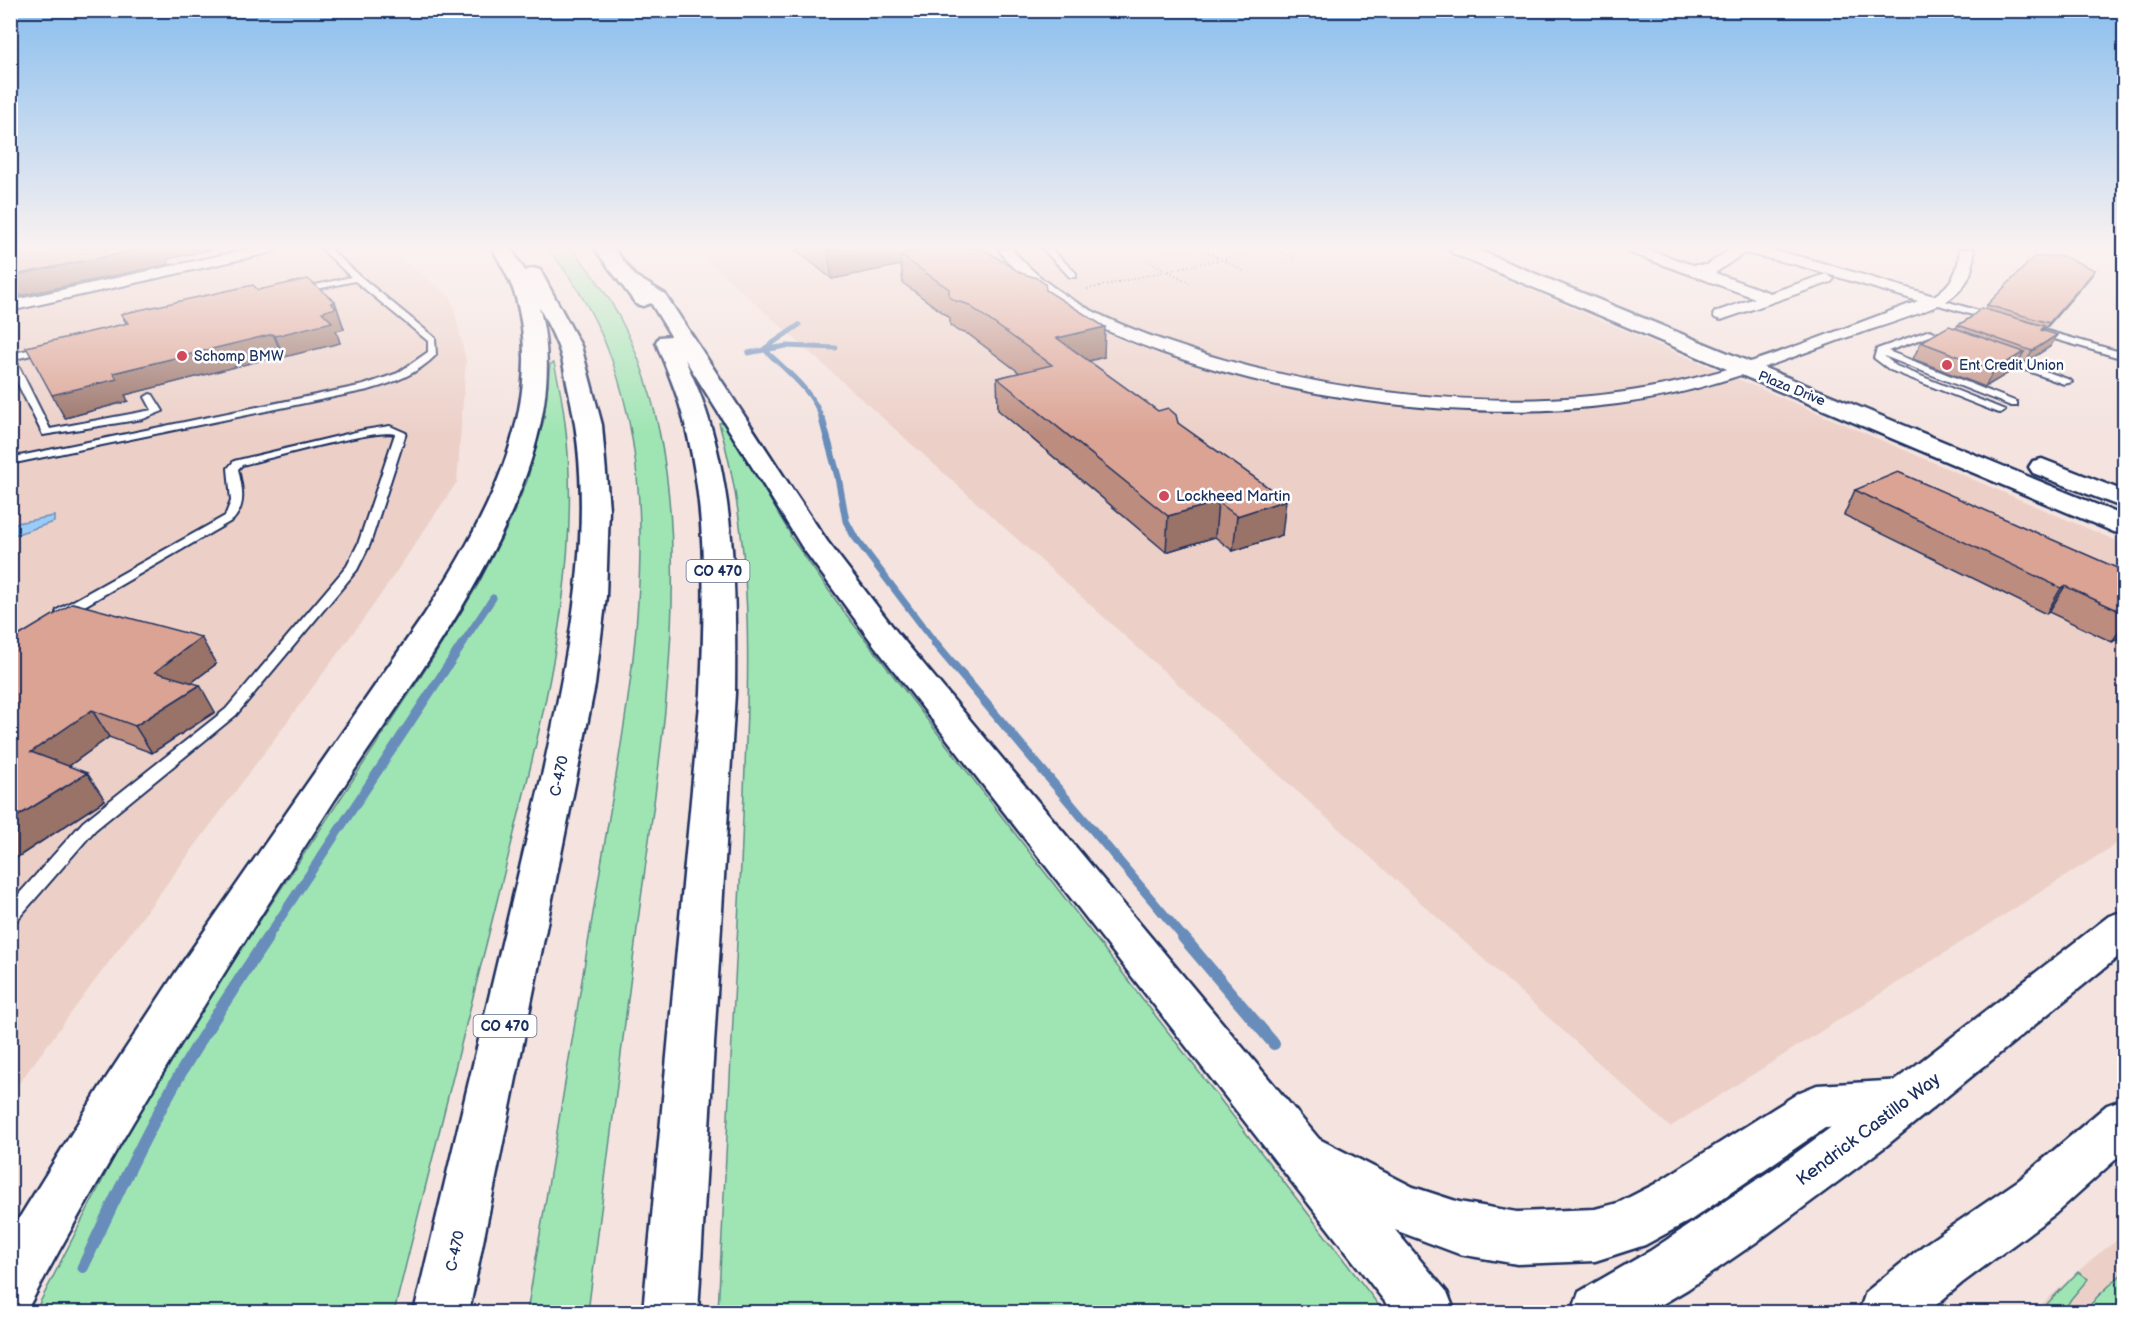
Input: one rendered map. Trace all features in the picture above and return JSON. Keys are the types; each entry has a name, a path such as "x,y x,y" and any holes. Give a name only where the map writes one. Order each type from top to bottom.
{"main road":[{"path":"10,1287 131,1076 222,937 424,640 464,576 495,517 514,472 526,434 537,356 530,311"},
{"name":"C-470","path":"442,1312 569,730 586,628 593,561 595,493 593,457 589,421 579,376 568,341 554,311"},
{"name":"CO 470","path":"648,311 679,369 693,409 710,485 718,583 718,648 714,727 670,1312"},
{"path":"666,311 780,492 823,555 885,638 1427,1312"},
{"name":"Plaza Drive","path":"1606,311 2124,526"},
{"name":"Plaza Drive","path":"1654,311 2124,500"},
{"name":"Kendrick Castillo Way","path":"1599,1312 1702,1249 1763,1208 1903,1102 2124,928"},
{"path":"1296,1147 1356,1186 1423,1217 1496,1236 1539,1238 1579,1236 1611,1232 1641,1220 1817,1107 1903,1102"},
{"path":"1886,1312 1943,1264 2037,1197 2124,1121"}],"street":[{"path":"1081,311 1124,332 1227,366 1337,389 1409,399 1483,403 1587,402 1686,387 1745,369 1908,311"},
{"path":"1720,315 1734,311"}],"lane":[{"path":"10,461 365,388 409,373 434,353 432,340 397,311"},
{"path":"1968,311 2002,321"},
{"path":"2034,330 2124,356"},
{"path":"1961,345 1930,333 1879,353 2007,407"},
{"path":"50,349 11,357 48,433 143,416 158,411 150,397"},
{"path":"1993,356 2067,382"},
{"path":"10,915 89,826 231,712 353,567 364,544 401,433 390,429 364,432 238,463 233,468 237,506 235,512 217,525 51,619"}],"shaded area":[{"path":"11,311 454,311 466,360 457,482 373,606 11,1094"},
{"path":"764,311 1578,311 2124,544 2124,839 1670,1127"},
{"path":"2124,1235 2124,1312 2033,1312 2093,1258"}],"green space":[{"path":"589,311 615,311 651,395 667,481 672,571 669,663 660,754 588,1312 527,1312 623,731 634,646 640,560 637,475 623,394"},
{"path":"554,363 566,429 570,497 566,565 558,634 530,770 394,1312 35,1312 123,1140 194,1021 433,658 479,583 508,526 527,481 544,419 550,364"},
{"path":"724,422 790,536 845,613 1384,1312 718,1312 739,901 747,684 745,578 732,474 719,423"},
{"path":"2078,1272 2088,1279 2063,1312 2039,1312"},
{"path":"2124,1272 2124,1312 2089,1312 2086,1310 2097,1297"}],"water":[{"path":"54,516 54,522 11,536 11,524"}],"building":[{"path":"136,311 326,311 322,312 332,322 113,373 117,379 52,395 26,347 128,323 121,314"},
{"path":"976,311 1079,311 1105,327 1057,338 1158,411 1168,408 1176,415 1178,423 1286,500 1237,516 1218,502 1168,516 997,378 1052,365"},
{"path":"1978,311 1991,311 2044,326 2041,330 2057,335 2032,351 1958,325"},
{"path":"2007,311 2060,311 2049,323"},
{"path":"1949,326 2024,352 1994,370 1921,342"},
{"path":"1898,472 2124,571 2124,613 2065,586 2061,588 1855,490"},
{"path":"73,603 201,637 155,672 200,685 135,726 92,710 31,752 87,773 10,821 10,641"}],"waterway":[{"path":"765,350 799,325"},
{"path":"765,350 786,346 836,348"},
{"path":"748,353 765,350"},
{"path":"765,350 806,391 822,420"},
{"path":"822,419 838,477 846,521 854,536 936,644"},
{"path":"462,644 493,598"},
{"path":"267,938 463,643"},
{"path":"935,643 1184,938"},
{"path":"83,1267 175,1083 208,1027 268,937"},
{"path":"1183,937 1274,1044"}],"place":[{"name":"Schomp BMW","path":"182,356"},
{"name":"Ent Credit Union","path":"1947,365"},
{"name":"Lockheed Martin","path":"1164,496"}]}
